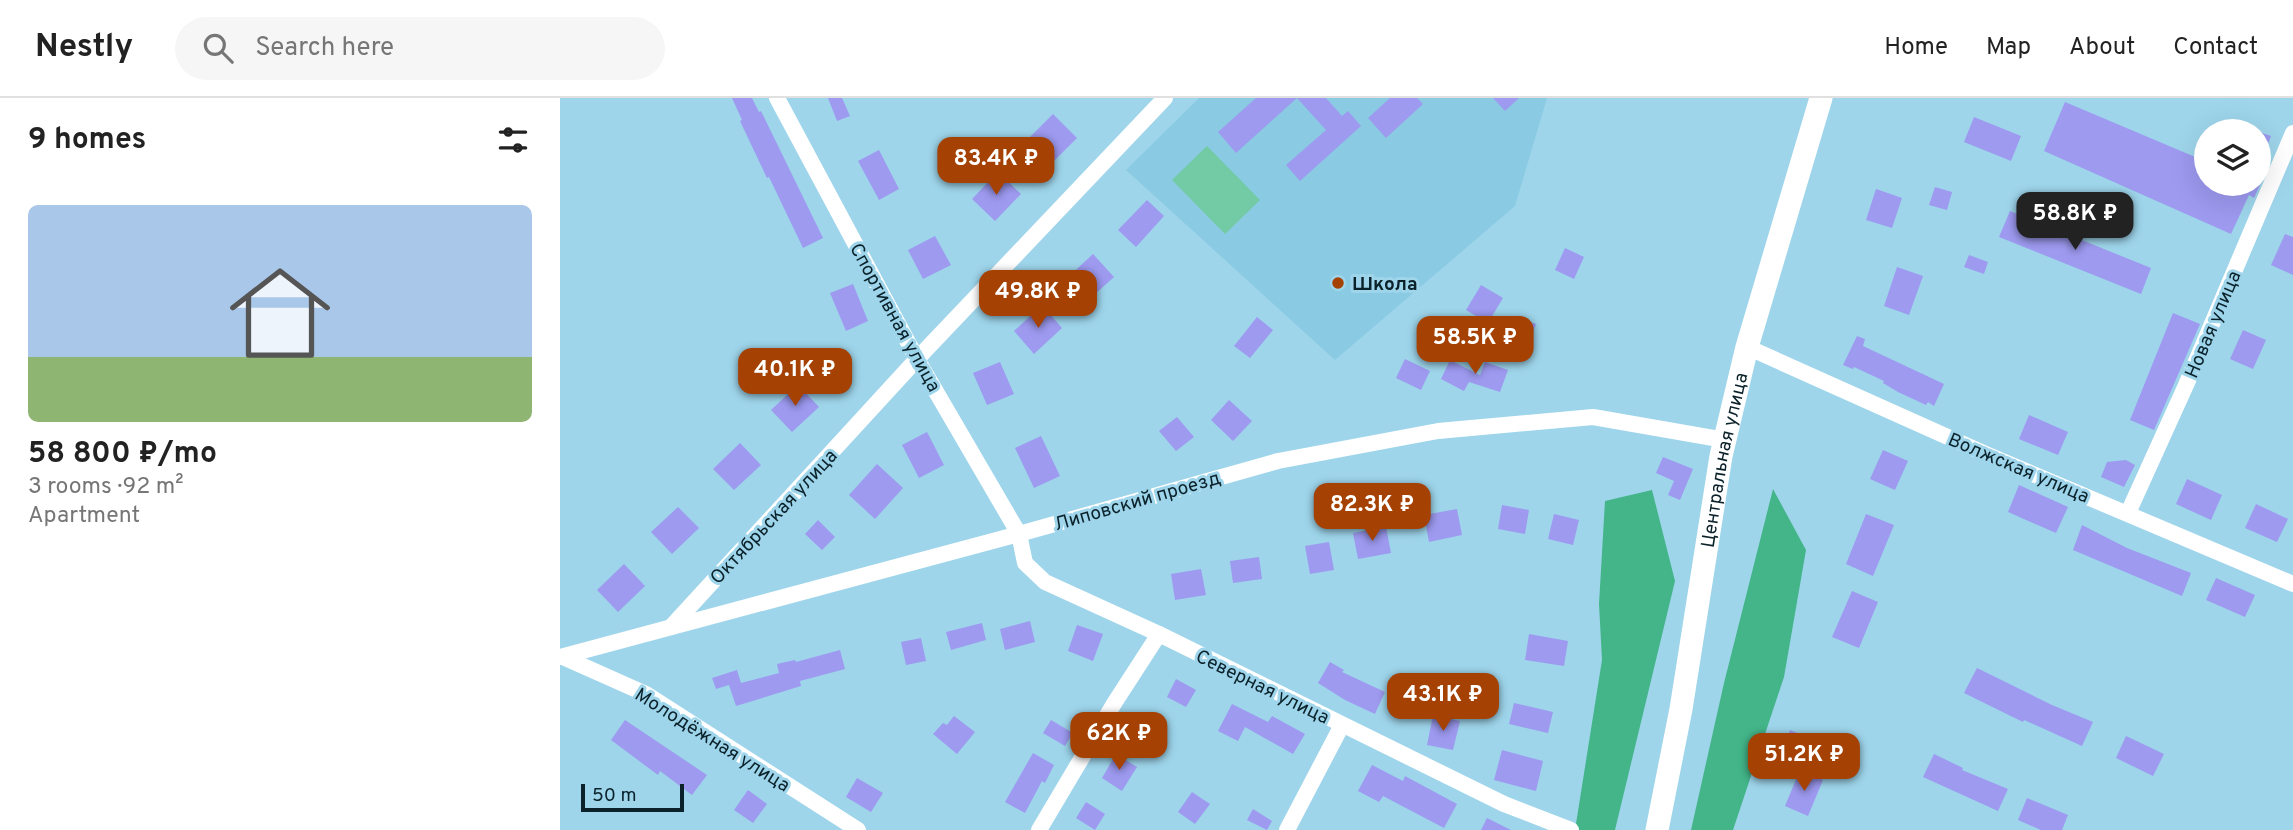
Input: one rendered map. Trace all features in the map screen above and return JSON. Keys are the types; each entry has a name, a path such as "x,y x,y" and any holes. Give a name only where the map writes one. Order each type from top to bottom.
{"main road":[{"name":"Центральная улица","path":"1657,830 1676,734 1725,440 1747,347 1821,98"}],"street":[{"name":"Спортивная улица","path":"778,98 917,359 1019,534"},
{"name":"Октябрьская улица","path":"669,628 917,359 1165,98"},
{"name":"Новая улица","path":"2128,513 2186,385 2293,133"},
{"name":"Волжская улица","path":"1747,347 1988,455 2293,584"},
{"name":"Липовский проезд","path":"561,657 1019,534 1278,461 1438,431 1593,417 1725,440"},
{"name":"Северная улица","path":"1019,534 1025,563 1045,582 1159,634 1504,804 1572,830"},
{"path":"1040,830 1115,702 1159,634"},
{"name":"Молодёжная улица","path":"561,657 646,694 858,830"},
{"path":"1287,830 1342,725"}],"shaded area":[{"name":"Школа","path":"1199,98 1547,98 1515,206 1335,360 1126,170"}],"green space":[{"path":"1207,146 1260,200 1225,234 1172,180"},
{"path":"1773,489 1806,550 1784,677 1733,830 1691,830 1724,683"},
{"path":"1652,490 1675,581 1615,830 1575,830 1602,660 1599,604 1605,501"}],"building":[{"path":"732,98 752,98 759,112 761,111 823,238 803,248 740,121 742,120"},
{"path":"828,98 842,98 850,116 837,121"},
{"path":"1256,98 1297,98 1236,153 1218,132"},
{"path":"1297,98 1326,98 1342,116 1348,111 1361,126 1300,181 1286,165 1326,130"},
{"path":"1390,98 1417,98 1423,104 1386,138 1368,118"},
{"path":"1493,98 1519,98 1505,111"},
{"path":"2065,102 2194,157 2194,196 2249,196 2231,234 2044,151"},
{"path":"1053,114 1077,138 1051,164 1027,140"},
{"path":"1974,117 2021,136 2011,161 1964,142"},
{"path":"879,150 899,189 879,200 858,161"},
{"path":"998,172 1021,194 995,221 972,199"},
{"path":"1935,187 1952,192 1947,210 1929,205"},
{"path":"1876,189 1902,198 1892,228 1866,220"},
{"path":"1147,200 1164,216 1136,247 1118,230"},
{"path":"2010,211 2151,268 2141,294 1999,237"},
{"path":"2285,234 2293,237 2293,275 2271,265"},
{"path":"935,236 951,265 923,279 908,250"},
{"path":"1565,248 1584,257 1574,279 1555,270"},
{"path":"1093,254 1114,277 1085,303 1065,280"},
{"path":"1969,255 1988,262 1984,274 1964,267"},
{"path":"1897,267 1923,276 1909,315 1884,306"},
{"path":"853,284 868,321 846,331 830,293"},
{"path":"1481,285 1503,298 1488,323 1466,310"},
{"path":"1042,305 1062,328 1034,354 1014,331"},
{"path":"2173,313 2200,324 2154,430 2130,420"},
{"path":"1513,316 1536,324 1528,345 1506,336"},
{"path":"1257,317 1273,330 1250,358 1234,346"},
{"path":"2243,330 2266,340 2253,369 2230,359"},
{"path":"1857,336 1865,339 1863,346 1944,384 1934,406 1898,392 1883,383 1884,381 1854,367 1853,369 1843,365"},
{"path":"1405,359 1430,371 1421,390 1396,378"},
{"path":"1450,360 1480,375 1485,362 1508,370 1500,392 1469,382 1464,391 1441,379"},
{"path":"1000,362 1014,394 987,405 973,373"},
{"path":"798,385 819,407 792,432 771,410"},
{"path":"1229,400 1252,421 1233,441 1211,420"},
{"path":"2029,415 2068,432 2058,455 2019,439"},
{"path":"1177,417 1194,437 1176,451 1159,431"},
{"path":"927,432 944,465 919,478 902,445"},
{"path":"1041,436 1060,476 1034,488 1015,448"},
{"path":"740,443 761,465 734,490 713,469"},
{"path":"1883,450 1908,461 1895,490 1870,479"},
{"path":"1663,457 1693,469 1680,500 1668,495 1674,481 1656,473"},
{"path":"2126,460 2135,465 2124,487 2101,477 2107,462"},
{"path":"877,464 903,488 875,519 849,495"},
{"path":"2187,479 2222,495 2211,520 2176,504"},
{"path":"2019,485 2068,507 2056,533 2008,512"},
{"path":"2256,504 2288,519 2277,542 2245,528"},
{"path":"1502,505 1529,510 1525,534 1498,529"},
{"path":"678,507 699,528 672,554 651,532"},
{"path":"1457,509 1462,535 1429,542 1424,515"},
{"path":"1554,514 1579,520 1573,545 1548,539"},
{"path":"1866,514 1894,525 1873,576 1846,564"},
{"path":"818,520 835,537 822,550 805,534"},
{"path":"2082,525 2127,548 2191,573 2182,596 2073,550"},
{"path":"1386,527 1391,553 1358,559 1353,533"},
{"path":"1329,542 1334,570 1310,574 1305,546"},
{"path":"1259,557 1262,579 1233,583 1230,561"},
{"path":"624,564 645,586 618,612 597,590"},
{"path":"1201,569 1206,595 1175,600 1171,574"},
{"path":"2216,578 2255,595 2245,617 2206,600"},
{"path":"1852,591 1878,602 1859,648 1832,637"},
{"path":"1030,621 1035,642 1005,650 1000,629"},
{"path":"982,623 986,640 951,650 946,632"},
{"path":"1077,625 1103,634 1093,661 1068,651"},
{"path":"1529,634 1568,641 1564,666 1525,660"},
{"path":"921,638 926,661 906,665 901,642"},
{"path":"840,650 845,669 800,681 801,686 736,706 729,685 716,689 712,678 737,670 741,683 779,673 777,664 796,662"},
{"path":"1330,662 1344,670 1342,672 1385,692 1375,714 1318,683"},
{"path":"1977,668 2093,722 2082,746 2024,720 2023,722 1964,693"},
{"path":"1176,679 1196,690 1186,707 1167,697"},
{"path":"1514,703 1553,712 1548,733 1509,724"},
{"path":"1232,704 1268,722 1272,716 1305,734 1293,754 1245,727 1238,741 1218,731"},
{"path":"1433,715 1460,721 1453,750 1427,745"},
{"path":"954,716 975,732 957,754 933,734 943,723 947,725"},
{"path":"625,720 707,775 692,795 660,771 658,775 611,740"},
{"path":"1051,720 1073,733 1065,746 1043,733"},
{"path":"1790,730 1817,741 1806,767 1780,757"},
{"path":"2126,736 2164,754 2153,776 2116,758"},
{"path":"1502,750 1543,761 1536,791 1494,780"},
{"path":"1033,753 1054,765 1025,813 1005,802"},
{"path":"1116,754 1137,767 1122,791 1102,778"},
{"path":"1934,754 1963,768 1962,770 2008,789 1998,811 1923,777"},
{"path":"1372,765 1403,781 1405,776 1457,804 1444,828 1383,796 1379,802 1358,791"},
{"path":"1800,770 1823,780 1808,816 1785,806"},
{"path":"857,778 883,793 871,812 846,797"},
{"path":"748,790 767,804 753,823 734,810"},
{"path":"1192,792 1210,804 1195,824 1178,812"},
{"path":"2027,798 2068,815 2062,830 2041,830 2018,820"},
{"path":"1086,802 1105,814 1095,830 1076,818"},
{"path":"1253,809 1272,821 1267,830 1247,820"},
{"path":"1487,818 1511,830 1481,830"}],"place":[{"name":"Школа","path":"1338,283"}]}
